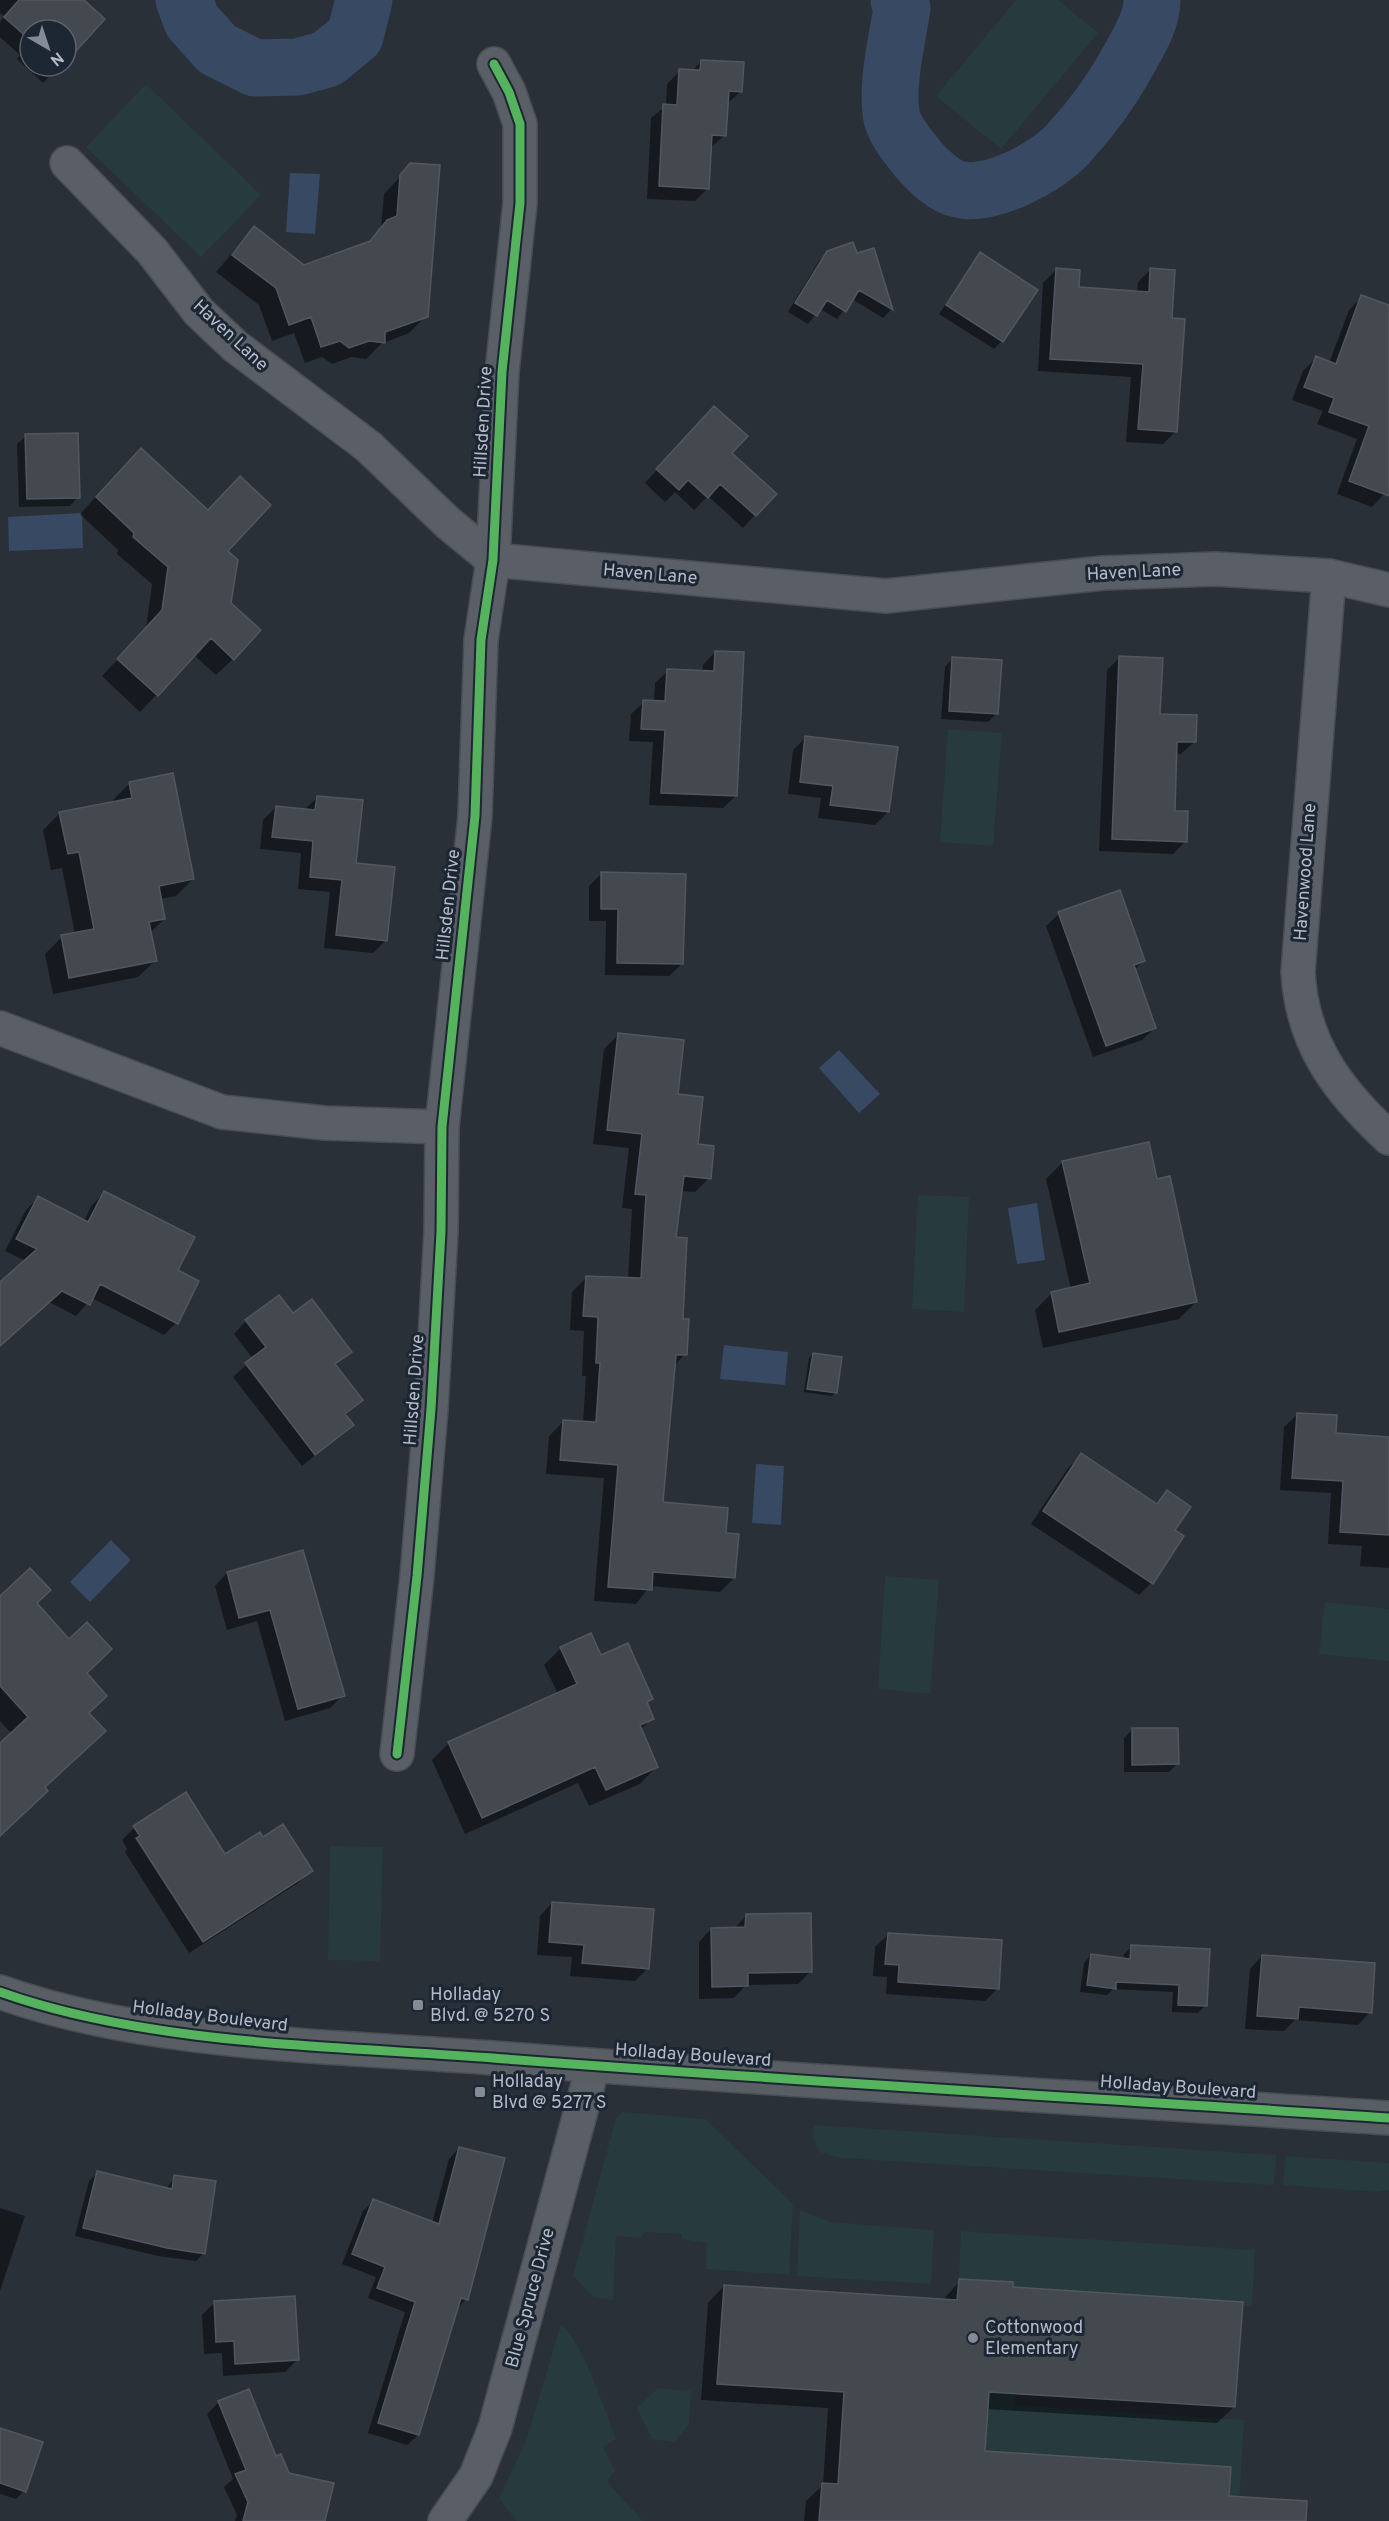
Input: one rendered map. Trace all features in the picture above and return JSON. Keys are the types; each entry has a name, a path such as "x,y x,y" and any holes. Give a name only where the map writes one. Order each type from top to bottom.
{"main road":[{"name":"Holladay Boulevard","path":"0,1992 85,2016 174,2031 255,2040 593,2066 1389,2118"}],"street":[{"name":"Hillsden Drive","path":"397,1754 417,1576 431,1409 441,1232 442,1127 475,816 481,640 493,560 502,372 520,203 520,124 509,92 494,64"},
{"name":"Haven Lane","path":"67,163 152,251 199,312 235,346 369,447 447,522 493,560 886,596 1103,573 1216,569 1329,576 1389,590"},
{"name":"Havenwood Lane","path":"1329,576 1298,972 1299,997 1303,1018 1326,1066 1361,1112 1389,1138"},
{"path":"0,1028 222,1112 324,1123 442,1127"},
{"name":"Blue Spruce Drive","path":"445,2521 476,2476 495,2428 593,2066"}],"green space":[{"path":"1016,0 1058,0 1098,33 1001,149 936,96"},
{"path":"146,84 261,195 201,257 86,147"},
{"path":"948,729 1002,733 993,846 940,842"},
{"path":"918,1195 969,1197 964,1312 912,1309"},
{"path":"885,1576 939,1580 930,1694 878,1689"},
{"path":"1325,1602 1389,1609 1389,1661 1319,1654"},
{"path":"330,1846 383,1847 380,1961 328,1960"},
{"path":"624,2112 705,2119 782,2193 793,2204 789,2275 706,2269 707,2243 682,2239 682,2234 644,2232 641,2238 616,2236 613,2300 593,2297 573,2276 616,2118"},
{"path":"814,2125 1276,2155 1274,2185 841,2158 819,2152 813,2137"},
{"path":"1286,2156 1389,2163 1389,2190 1375,2192 1283,2185"},
{"path":"800,2210 830,2222 934,2230 931,2284 797,2276"},
{"path":"961,2231 1255,2250 1252,2306 1242,2306 1242,2302 1013,2287 1013,2282 959,2279"},
{"path":"561,2324 570,2334 586,2362 616,2439 603,2447 615,2470 607,2482 643,2521 517,2521 499,2499 527,2438"},
{"path":"658,2388 691,2391 689,2423 675,2442 652,2439 637,2408"},
{"path":"989,2392 1015,2393 1015,2405 1244,2420 1239,2504 1229,2503 1231,2467 985,2451"}],"water":[{"path":"290,173 320,174 315,234 286,232"},
{"path":"82,513 83,548 9,551 8,517"},
{"path":"839,1050 880,1094 859,1113 819,1068"},
{"path":"1037,1203 1045,1260 1017,1264 1008,1208"},
{"path":"724,1345 788,1352 785,1385 720,1379"},
{"path":"756,1464 784,1466 781,1525 752,1523"},
{"path":"111,1540 131,1560 90,1602 70,1582"}],"building":[{"path":"19,0 84,0 105,19 78,49 78,18 18,18 18,29 4,17"},
{"path":"701,60 744,62 742,92 729,91 726,136 712,135 709,189 659,186 663,104 677,105 679,69 700,70"},
{"path":"410,163 440,165 428,317 385,332 385,343 369,341 349,348 340,341 321,347 311,317 289,325 276,288 232,255 254,226 304,265 370,241 387,220 397,216 400,175"},
{"path":"853,242 857,253 874,248 893,310 859,290 846,312 827,300 817,316 795,303 827,251"},
{"path":"980,252 1038,290 1003,342 946,305"},
{"path":"1056,268 1080,270 1079,287 1149,292 1150,268 1175,270 1172,318 1185,319 1177,432 1138,429 1143,364 1050,359"},
{"path":"1361,295 1389,305 1389,496 1349,481 1369,426 1329,412 1334,398 1304,387 1316,356 1336,364"},
{"path":"714,406 748,436 732,453 777,494 756,516 720,484 708,498 688,480 679,490 656,469"},
{"path":"78,433 80,498 27,499 25,434"},
{"path":"141,448 208,510 240,476 271,505 228,551 238,560 231,603 261,630 234,660 211,638 158,696 117,659 162,610 168,567 133,537 134,533 96,497"},
{"path":"715,651 744,652 737,796 661,793 665,730 641,729 643,700 665,701 667,669 714,671"},
{"path":"1119,656 1163,658 1160,714 1197,715 1196,742 1177,742 1175,811 1188,811 1187,842 1112,839"},
{"path":"952,657 1002,660 998,714 949,711"},
{"path":"805,736 898,747 889,812 830,805 833,786 800,782"},
{"path":"173,773 194,879 159,886 165,919 149,922 157,961 69,978 61,935 94,929 79,852 68,854 59,812 132,798 129,782"},
{"path":"317,796 363,800 356,863 395,867 387,941 336,935 342,880 310,877 313,841 272,837 276,806 315,810"},
{"path":"601,872 686,874 683,964 617,963 618,909 601,909"},
{"path":"1120,890 1145,961 1134,965 1156,1028 1106,1046 1058,912"},
{"path":"618,1033 684,1040 678,1094 703,1097 698,1144 714,1146 711,1179 684,1176 676,1237 687,1238 683,1319 689,1319 687,1355 676,1355 663,1502 728,1508 726,1533 739,1534 735,1578 653,1572 652,1590 608,1587 618,1465 560,1460 563,1420 596,1422 600,1363 596,1363 598,1317 583,1316 586,1276 641,1278 646,1195 635,1194 642,1134 607,1130"},
{"path":"1149,1142 1157,1179 1170,1176 1197,1302 1059,1332 1051,1292 1090,1283 1062,1161"},
{"path":"104,1191 195,1237 178,1270 199,1281 178,1324 100,1284 90,1305 62,1291 0,1346 0,1282 37,1249 16,1239 38,1196 88,1222"},
{"path":"279,1295 293,1313 312,1299 352,1352 335,1364 363,1400 345,1414 354,1425 315,1455 245,1363 266,1347 245,1320"},
{"path":"813,1353 842,1357 837,1393 807,1389"},
{"path":"1297,1413 1337,1415 1336,1433 1389,1437 1389,1535 1340,1532 1343,1481 1292,1478"},
{"path":"1081,1453 1157,1504 1167,1490 1191,1507 1175,1530 1184,1536 1153,1584 1043,1511"},
{"path":"303,1550 345,1696 298,1709 270,1610 239,1618 227,1572"},
{"path":"30,1568 51,1590 37,1603 69,1639 87,1622 112,1649 87,1673 107,1696 89,1713 106,1731 45,1787 48,1791 0,1836 0,1743 28,1717 0,1686 0,1596"},
{"path":"591,1633 601,1655 628,1643 653,1699 647,1702 654,1719 640,1725 658,1767 606,1790 595,1767 482,1818 448,1742 577,1684 560,1647"},
{"path":"1132,1728 1178,1728 1179,1764 1132,1765"},
{"path":"186,1792 225,1854 260,1832 263,1837 283,1824 313,1871 203,1942 136,1838 140,1836 133,1826"},
{"path":"552,1902 654,1909 649,1969 582,1963 584,1945 549,1942"},
{"path":"811,1913 812,1972 748,1973 748,1986 712,1987 711,1928 745,1927 746,1914"},
{"path":"888,1933 1002,1940 999,1989 898,1982 899,1965 885,1964"},
{"path":"1131,1945 1210,1949 1207,2006 1178,2005 1179,1985 1116,1982 1116,1989 1087,1985 1091,1954 1130,1959"},
{"path":"1262,1955 1375,1963 1372,2013 1299,2007 1298,2019 1257,2016"},
{"path":"459,2147 505,2158 468,2300 461,2298 419,2435 378,2423 415,2302 377,2288 385,2267 352,2254 373,2199 439,2224"},
{"path":"97,2171 172,2189 174,2175 216,2181 205,2254 167,2248 83,2228"},
{"path":"959,2279 1013,2282 1013,2287 1243,2302 1235,2407 989,2392 985,2451 1231,2467 1229,2496 1307,2501 1306,2521 819,2521 822,2483 838,2484 844,2392 717,2384 724,2285 957,2300"},
{"path":"295,2296 299,2360 235,2364 234,2341 216,2342 214,2301"},
{"path":"249,2389 276,2456 281,2454 289,2473 334,2483 325,2521 243,2521 248,2502 235,2474 246,2470 218,2401"},
{"path":"0,2428 43,2442 26,2492 0,2483"}],"waterway":[{"path":"184,0 192,21 217,49 255,68 298,67 327,59 355,36 364,0"},
{"path":"899,0 902,8 890,87 892,119 902,138 926,168 947,185 971,191 1001,185 1032,171 1059,153 1068,144 1085,125 1121,74 1147,25 1152,0"}],"cycle path":[{"path":"397,1754 417,1576 431,1409 441,1232 442,1127 475,816 481,640 493,560 502,372 520,203 520,124 509,92 494,64"},
{"path":"0,1992 57,2010 117,2023 180,2033 307,2046 1389,2118"}],"place":[{"name":"Holladay Blvd. @ 5270 S","path":"418,2005"},
{"name":"Holladay Blvd @ 5277 S","path":"480,2092"},
{"name":"Cottonwood Elementary","path":"973,2338"}]}
